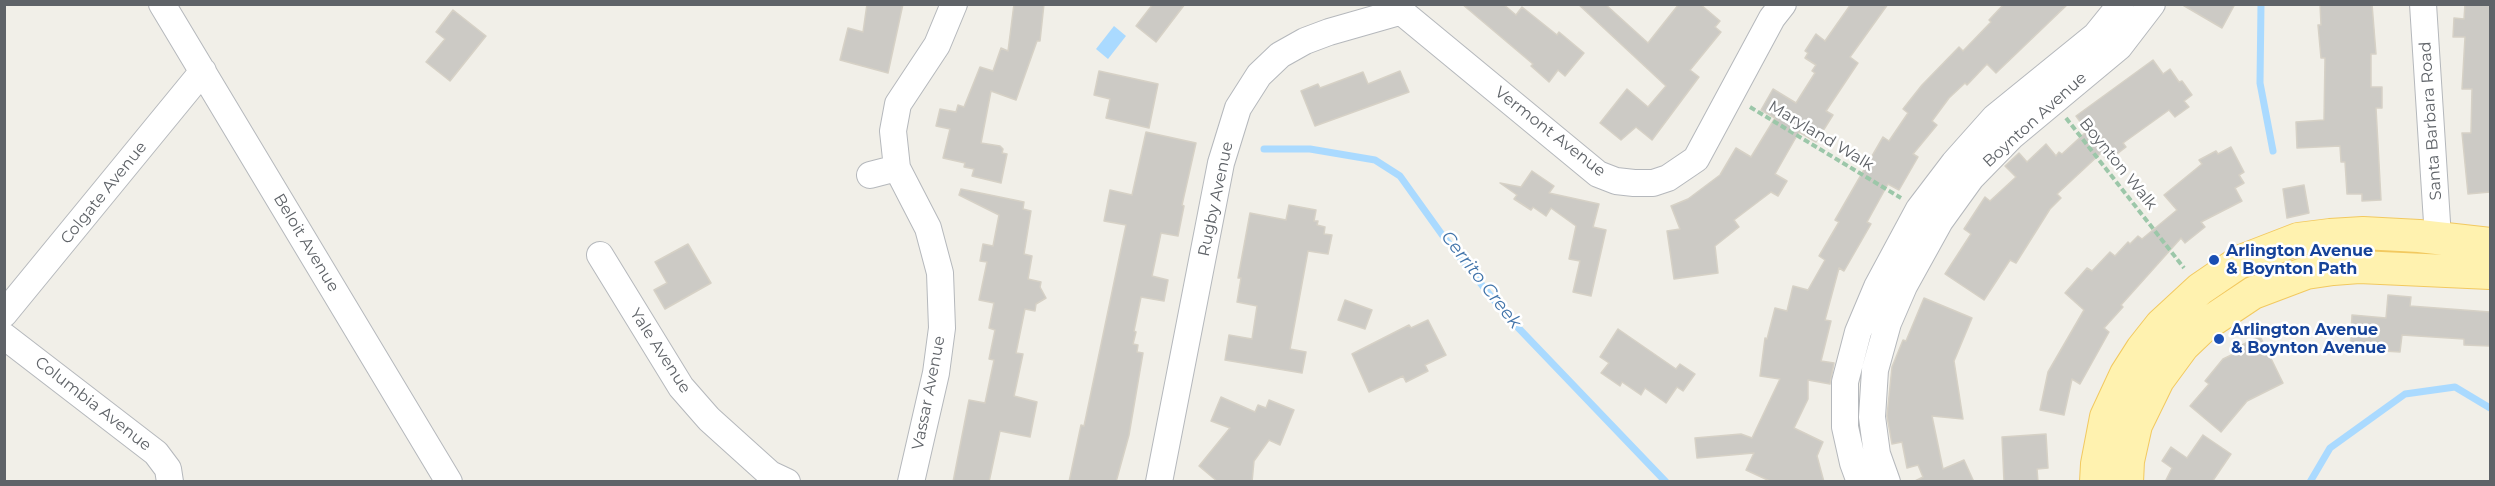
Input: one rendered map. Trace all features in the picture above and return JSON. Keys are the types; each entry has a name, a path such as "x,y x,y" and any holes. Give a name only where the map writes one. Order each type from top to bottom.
{"main road":[{"path":"2096,482 2106,417 2126,374 2161,325 2200,289 2241,261 2298,239 2363,233 2490,244"},
{"path":"2127,482 2128,461 2136,425 2158,380 2183,346 2205,325 2253,292 2306,273 2333,269 2380,267 2490,273"}],"street":[{"name":"Beloit Avenue","path":"162,4 449,482"},
{"name":"Vassar Avenue","path":"911,482 936,373 942,328 940,273 928,228 897,168 893,131 898,104 937,45 954,4"},
{"name":"Boynton Avenue","path":"1860,482 1845,427 1845,382 1858,332 1877,287 1919,209 1954,163 1995,117 2089,41 2121,4"},
{"name":"Boynton Avenue","path":"1887,482 1877,454 1872,417 1875,370 1888,323 1904,286 1940,221 1971,177 2012,136 2119,47 2152,4"},
{"name":"Santa Barbara Road","path":"2423,4 2438,238"},
{"name":"Vermont Avenue","path":"1395,8 1598,174 1616,182 1653,183 1683,170 1696,159 1770,9"},
{"name":"Rugby Avenue","path":"1159,482 1221,163 1238,108 1258,75 1280,56 1305,41 1395,8"},
{"name":"Colgate Avenue","path":"4,314 203,71"},
{"path":"870,175 897,168"},
{"name":"Yale Avenue","path":"600,255 681,387 709,419 775,479"},
{"name":"Columbia Avenue","path":"4,336 156,453 168,469 170,482"}],"path":[{"name":"Maryland Walk","path":"1730,94 1900,198"},
{"name":"Boynton Walk","path":"2052,101 2119,182 2180,262"}],"water":[{"path":"1114,26 1126,36 1108,59 1096,49"}],"building":[{"path":"867,4 903,4 888,73 840,60 848,28 863,32"},
{"path":"1014,4 1044,4 1040,41 1037,41 1016,100 991,91 981,143 1000,146 1003,149 1002,153 1007,154 1001,183 972,176 974,169 964,167 965,163 943,158 950,129 936,126 940,109 956,112 958,105 964,107 980,67 993,71 1001,48 1008,51"},
{"path":"1153,4 1185,4 1156,42 1136,26"},
{"path":"1462,4 1503,4 1516,15 1522,7 1557,35 1559,32 1584,53 1565,76 1558,70 1549,82 1531,66 1533,64"},
{"path":"1578,4 1605,4 1648,43 1679,4 1700,4 1720,21 1715,27 1721,32 1690,70 1699,77 1652,140 1636,127 1621,140 1600,123 1627,89 1648,107 1666,86"},
{"path":"1851,4 1888,4 1850,57 1858,63 1826,111 1833,115 1816,142 1799,132 1775,174 1787,181 1778,196 1771,192 1734,220 1739,227 1715,246 1718,273 1674,279 1667,231 1680,229 1671,206 1688,199 1720,175 1736,148 1751,157 1775,118 1761,110 1773,89 1796,103 1815,73 1812,71 1816,65 1805,58 1808,53 1805,51 1816,34 1825,41"},
{"path":"2004,4 2068,4 1996,73 1987,64 1967,85 1965,83 1949,98 1932,121 1937,125 1913,154 1918,157 1899,190 1888,184 1867,222 1871,224 1844,271 1839,268 1825,320 1831,321 1821,361 1834,363 1830,384 1808,380 1808,399 1794,428 1823,442 1817,456 1824,482 1772,482 1746,470 1754,453 1697,458 1695,438 1741,434 1752,438 1780,379 1760,376 1765,338 1767,339 1775,308 1787,311 1793,286 1808,290 1825,260 1819,256 1839,222 1835,220 1883,137 1889,141 1908,113 1903,109 1922,85 1959,47 1963,51 1991,22 1989,20"},
{"path":"2181,4 2235,4 2222,28"},
{"path":"2320,4 2372,4 2376,54 2371,54 2371,87 2382,87 2382,108 2376,108 2381,200 2362,201 2362,194 2347,194 2345,162 2341,162 2340,146 2297,148 2296,122 2324,120 2325,58 2321,58 2318,25 2321,25"},
{"path":"2465,4 2490,4 2490,192 2468,194 2462,133 2471,133 2472,89 2462,89 2465,37 2453,37 2454,18 2464,19"},
{"path":"453,10 486,36 450,81 426,62 445,39 436,32"},
{"path":"2153,60 2163,74 2170,69 2179,82 2182,81 2192,95 2184,101 2189,107 2175,117 2169,110 2123,143 2126,147 2108,161 2101,153 2057,194 2061,198 2050,209 2016,263 2010,260 1984,300 1945,274 1971,234 1964,229 1985,197 1990,201 2016,177 2005,166 2019,153 2027,162 2046,144 2056,156 2059,152 2062,154 2087,131 2076,116"},
{"path":"1099,71 1158,84 1149,128 1106,118 1110,99 1094,95"},
{"path":"1400,71 1409,92 1315,126 1301,91 1318,84 1320,88 1363,72 1368,84"},
{"path":"1146,132 1196,143 1182,205 1184,206 1178,236 1161,233 1152,276 1168,280 1164,301 1141,297 1133,344 1138,345 1137,352 1143,353 1129,435 1116,482 1069,482 1081,425 1084,426 1126,225 1104,221 1110,190 1132,195"},
{"path":"2231,147 2244,172 2239,175 2244,183 2235,188 2242,201 2201,222 2205,227 2185,243 2181,238 2121,305 2123,307 2104,328 2109,332 2080,384 2072,379 2064,415 2040,410 2048,372 2084,310 2065,293 2087,268 2092,271 2110,252 2115,256 2128,242 2130,244 2138,236 2142,239 2177,210 2164,195 2202,164 2199,160 2216,151 2218,154"},
{"path":"1532,171 1554,186 1549,193 1599,204 1593,227 1606,230 1591,296 1573,292 1580,261 1569,259 1576,226 1551,208 1546,216 1533,207 1531,210 1514,199 1517,195 1500,183 1521,187"},
{"path":"2304,185 2309,213 2287,218 2283,189"},
{"path":"961,189 1024,202 1023,209 1031,211 1024,254 1032,256 1028,279 1041,282 1040,287 1046,298 1036,304 1035,311 1025,309 1016,353 1023,354 1014,396 1037,402 1030,437 1000,431 989,482 953,482 969,400 985,403 994,360 989,359 995,330 989,328 994,303 979,300 987,262 980,261 983,244 993,246 999,215 959,195"},
{"path":"1289,205 1316,210 1314,221 1318,221 1317,225 1325,227 1324,234 1332,235 1328,254 1308,251 1290,349 1306,352 1302,373 1225,360 1229,335 1252,339 1257,306 1237,302 1241,278 1238,278 1250,213 1286,220"},
{"path":"688,244 711,283 665,309 654,290 667,283 655,262"},
{"path":"2388,295 2411,297 2410,306 2490,312 2490,346 2464,345 2464,339 2402,335 2400,352 2350,349 2352,315 2386,318"},
{"path":"1924,298 1972,318 1954,361 1963,419 1932,416 1943,469 1964,460 1974,482 1913,482 1923,477 1918,465 1907,468 1902,442 1892,444 1887,416 1892,367"},
{"path":"1345,300 1372,310 1365,329 1338,320"},
{"path":"1428,320 1446,355 1425,365 1428,371 1406,382 1403,376 1369,392 1352,354 1409,325 1411,328"},
{"path":"1618,329 1676,369 1680,364 1695,374 1683,391 1677,387 1666,403 1645,388 1641,395 1622,382 1620,386 1601,373 1609,363 1600,357"},
{"path":"2260,336 2283,383 2247,401 2221,432 2190,406 2209,384 2205,381 2223,359 2242,350 2240,346"},
{"path":"1221,397 1255,412 1258,405 1266,408 1269,400 1294,410 1280,445 1269,440 1254,461 1252,482 1218,482 1199,466 1230,428 1211,421"},
{"path":"2046,434 2048,468 2037,469 2038,482 2004,482 2002,437"},
{"path":"2203,435 2231,454 2212,482 2165,482 2172,468 2162,461 2171,447 2187,458"}],"waterway":[{"name":"Cerrito Creek","path":"2261,4 2260,83 2273,151"},
{"name":"Cerrito Creek","path":"1264,149 1310,149 1375,160 1400,176 1443,236 1505,314 1666,482"},
{"name":"Cerrito Creek","path":"2310,482 2330,448 2405,394 2455,387 2490,408"}],"place":[{"name":"Arlington Avenue & Boynton Path","path":"2214,260"},
{"name":"Arlington Avenue & Boynton Avenue","path":"2219,339"}]}
